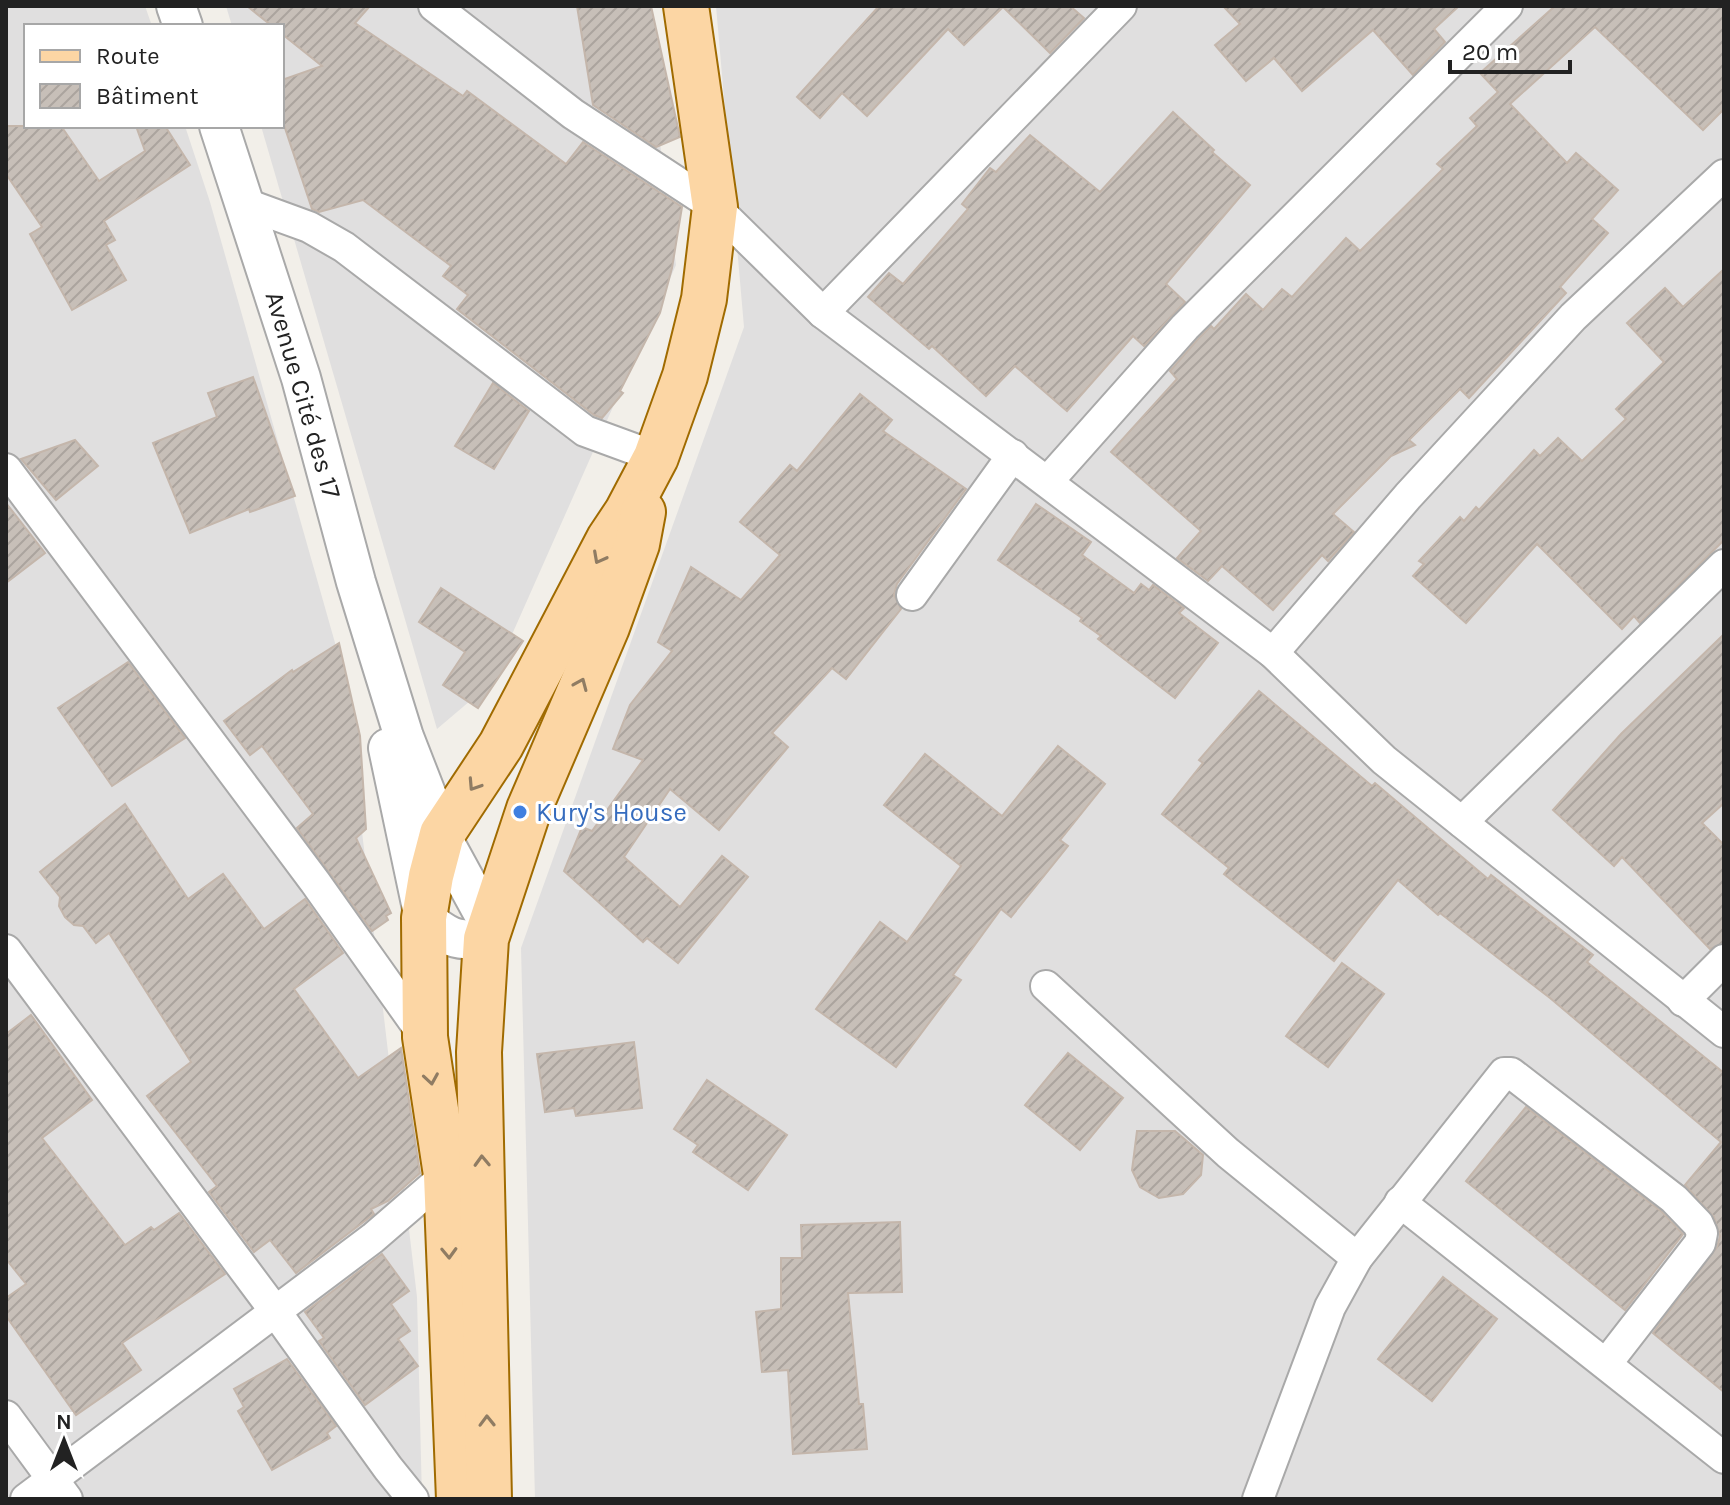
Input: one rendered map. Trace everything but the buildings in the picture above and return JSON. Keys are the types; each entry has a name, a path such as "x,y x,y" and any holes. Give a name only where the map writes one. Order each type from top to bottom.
{"main road":[{"path":"459,1499 446,1175 425,1037 424,918 442,834 501,745 609,539 627,512 654,461 685,376 704,299 715,207 692,10"},
{"path":"489,1499 479,1052 487,931 534,796 612,615 637,544 654,461"}],"street":[{"path":"434,6 573,114 715,207 823,313 1273,653 1384,760 1724,1032"},
{"path":"823,313 1121,6"},
{"path":"1048,481 1185,327 1507,6"},
{"name":"Avenue Cité des 17","path":"220,128 301,378 356,582 409,752 442,834 487,931"},
{"path":"1273,653 1408,496 1573,317 1724,175"},
{"path":"246,204 309,227 344,247 585,431 654,461"},
{"path":"912,595 1013,455"},
{"path":"6,469 315,882 369,963 425,1037"},
{"path":"1462,822 1724,565"},
{"path":"383,666 383,713 389,752 424,918 451,938 463,941 487,931"},
{"path":"6,950 413,1499"},
{"path":"1683,1001 1724,960"},
{"path":"1046,986 1228,1153 1357,1258"},
{"path":"1258,1499 1330,1307 1357,1258 1499,1077 1511,1073 1674,1199 1698,1224 1702,1233 1700,1243 1606,1364"},
{"path":"26,1499 60,1489 275,1311 373,1238 446,1175"},
{"path":"1400,1202 1724,1458"},
{"path":"6,1416 60,1489"}],"shaded area":[{"path":"6,6 145,6 151,24 24,24 24,128 186,128 210,202 343,671 417,1297 422,1499 6,1499"},
{"path":"226,6 642,6 676,265 490,684 437,729 262,128 284,128 284,24 231,24"},
{"path":"716,6 1724,6 1724,1499 535,1499 521,948 744,327"}],"place":[{"name":"Kury's House","path":"520,812"}]}
